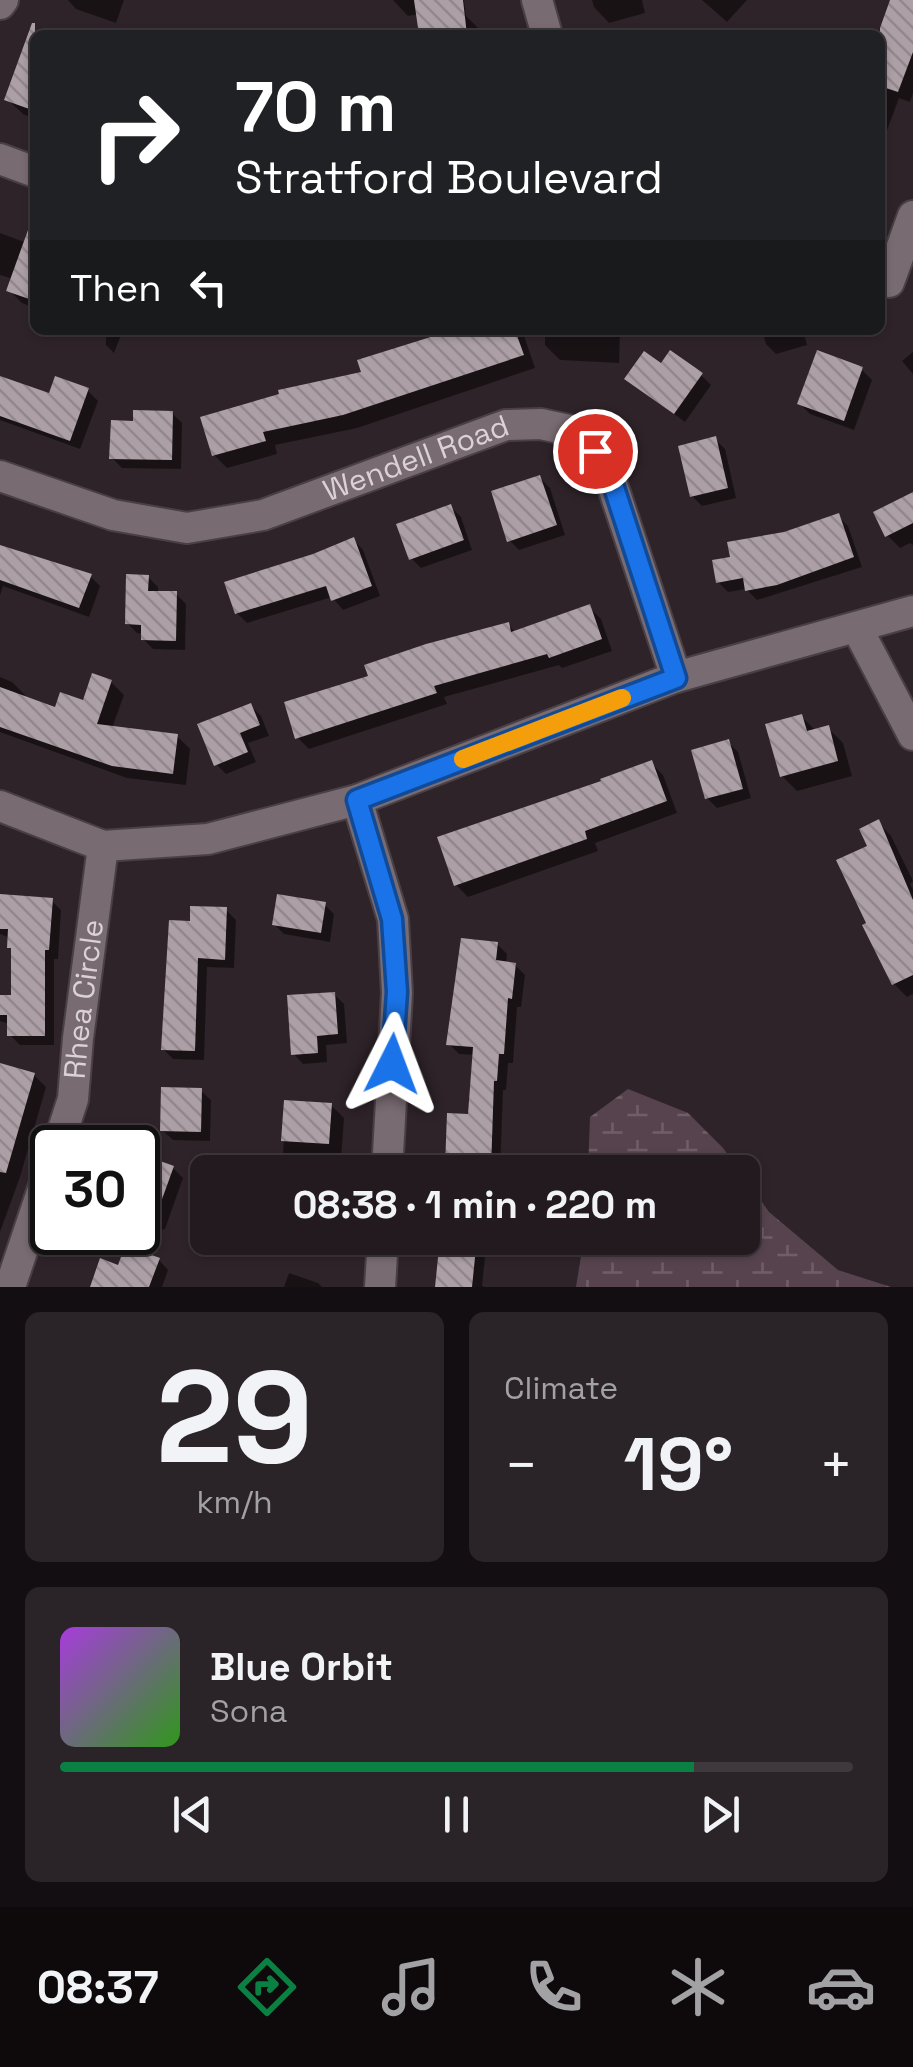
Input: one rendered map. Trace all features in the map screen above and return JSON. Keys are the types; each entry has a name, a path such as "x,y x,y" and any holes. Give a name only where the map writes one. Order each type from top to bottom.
{"street":[{"path":"537,0 546,30"},
{"path":"0,159 30,170"},
{"path":"889,282 913,216"},
{"name":"Wendell Road","path":"0,476 113,515 186,528 263,515 506,425 541,424 582,433 608,469 676,678"},
{"path":"0,806 104,846 208,839 357,800 676,678 913,611"},
{"path":"857,628 913,736"},
{"path":"357,800 392,919 397,992 387,1155"},
{"name":"Rhea Circle","path":"64,1125 73,1098 104,846"},
{"path":"10,1287 30,1227"},
{"path":"380,1287 382,1255"}],"green space":[{"path":"628,1089 688,1113 728,1155 589,1155 590,1117"},
{"path":"760,1200 769,1212 838,1270 891,1287 576,1287 581,1255 760,1255"}],"building":[{"path":"414,0 463,0 466,30 418,30"},
{"path":"890,0 913,0 913,52 898,92 885,88 885,30 880,28"},
{"path":"32,23 35,23 35,30 30,30 30,109 4,100"},
{"path":"30,225 30,299 6,291"},
{"path":"437,335 517,335 524,355 343,415 263,432 266,441 212,456 200,417 279,394 278,390 361,372 357,360"},
{"path":"670,350 703,373 674,414 624,379 644,351 661,363"},
{"path":"817,350 863,367 844,421 797,404"},
{"path":"0,376 49,393 55,376 89,388 70,441 0,416"},
{"path":"133,410 173,411 172,460 109,459 111,420 133,421"},
{"path":"716,436 728,488 690,497 678,446"},
{"path":"540,475 557,525 507,542 491,491"},
{"path":"913,492 913,523 885,537 873,512"},
{"path":"451,504 464,540 409,560 396,524"},
{"path":"839,513 854,557 777,585 745,591 743,578 716,583 712,560 730,557 727,542 784,532"},
{"path":"354,537 372,586 331,601 326,586 235,614 224,582"},
{"path":"0,545 92,574 79,608 0,580"},
{"path":"126,574 149,575 148,591 177,591 176,641 141,640 141,625 125,624"},
{"path":"590,604 602,639 549,658 547,654 434,686 437,693 295,739 284,702 368,676 364,665 509,622 511,632"},
{"path":"92,673 112,680 97,724 178,734 173,774 112,766 0,727 0,687 55,707 60,692 83,700"},
{"path":"251,703 260,725 240,733 248,752 214,766 197,724"},
{"path":"802,714 807,731 829,725 838,761 780,777 765,724"},
{"path":"729,739 743,789 705,799 691,750"},
{"path":"652,760 667,801 585,831 587,839 454,886 437,837"},
{"path":"879,819 913,900 913,975 892,985 836,860 867,846 859,829"},
{"path":"0,894 53,898 49,950 45,950 45,1036 7,1036 7,1015 0,1015 0,995 11,995 11,948 7,948 8,929 0,929"},
{"path":"277,894 326,902 321,933 272,925"},
{"path":"190,906 227,907 225,960 198,958 195,1051 161,1050 169,920 190,921"},
{"path":"461,938 498,942 496,960 516,963 512,999 508,998 504,1054 499,1054 494,1081 491,1155 445,1155 447,1113 468,1114 473,1047 446,1045"},
{"path":"335,992 338,1034 317,1036 318,1053 291,1055 287,995"},
{"path":"0,1063 35,1073 6,1173 0,1172"},
{"path":"161,1087 202,1088 201,1132 160,1131"},
{"path":"284,1100 332,1103 329,1144 281,1141"},
{"path":"160,1161 174,1166 160,1205"},
{"path":"122,1255 160,1258 149,1287 90,1287 100,1258 118,1265"},
{"path":"438,1255 475,1255 472,1287 435,1287"}],"slow traffic":[{"path":"463,759 622,698"}],"route":[{"path":"392,1064 397,992 392,919 357,800 676,678 608,469 595,451"}]}
